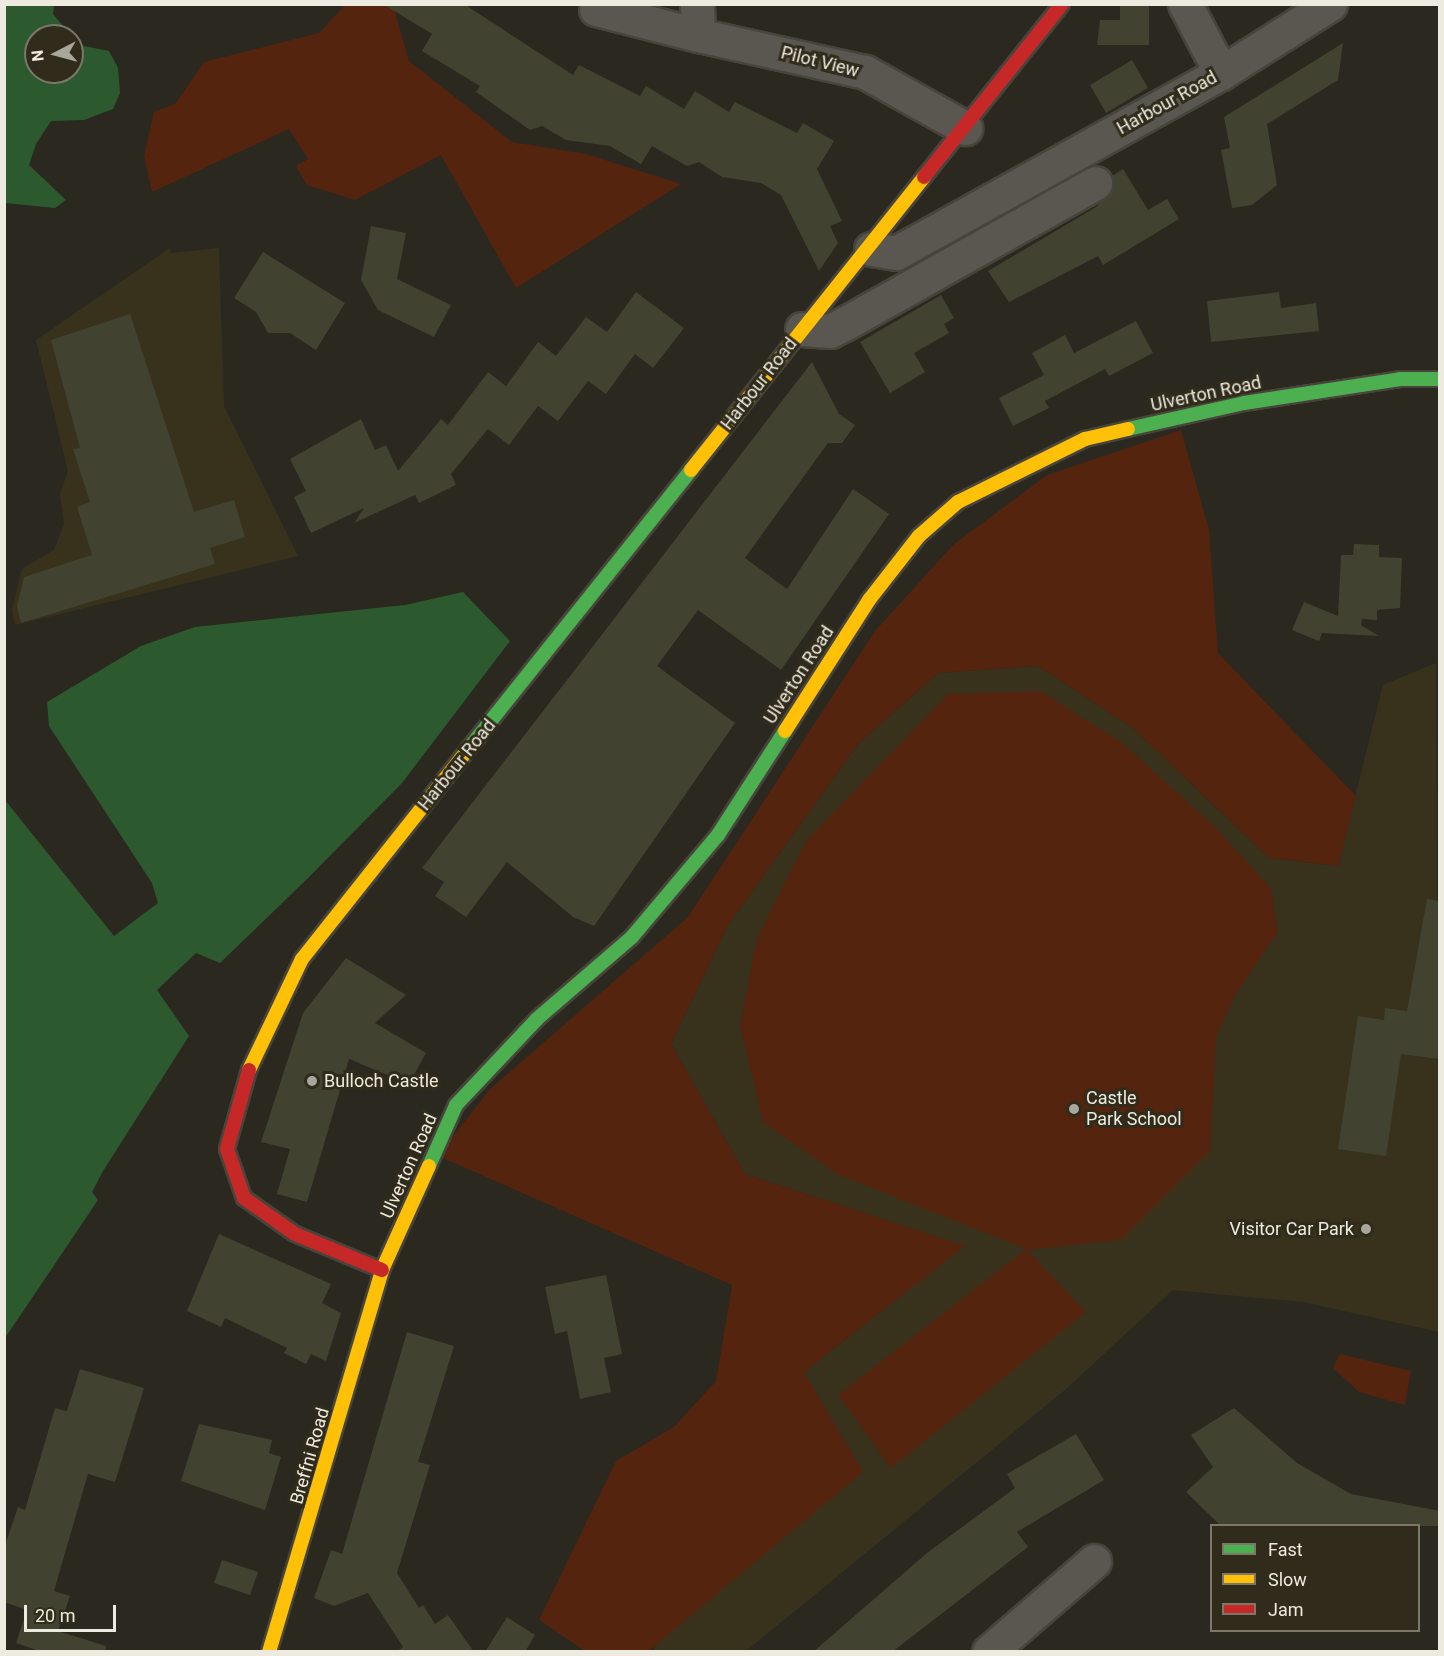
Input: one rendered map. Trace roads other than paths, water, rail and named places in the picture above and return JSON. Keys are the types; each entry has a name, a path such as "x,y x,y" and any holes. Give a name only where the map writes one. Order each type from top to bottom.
{"main road":[{"name":"Harbour Road","path":"382,1270 295,1234 244,1198 227,1149 255,1048 302,959 802,329 871,249 1062,4"},
{"name":"Ulverton Road","path":"382,1270 456,1105 537,1018 632,938 718,835 869,600 919,536 958,502 1085,439 1244,403 1400,379 1440,379"},
{"name":"Breffni Road","path":"269,1652 382,1270"}],"street":[{"name":"Pilot View","path":"598,4 596,9 698,20 864,72 965,128"},
{"path":"1185,4 1221,73"},
{"name":"Harbour Road","path":"871,249 896,253 1221,73 1330,4"},
{"path":"802,329 830,331 1095,183"},
{"path":"989,1652 1094,1561"}],"place":[{"name":"Bulloch Castle","path":"312,1081"},
{"name":"Castle Park School","path":"1074,1109"},
{"name":"Visitor Car Park","path":"1366,1229"}]}
